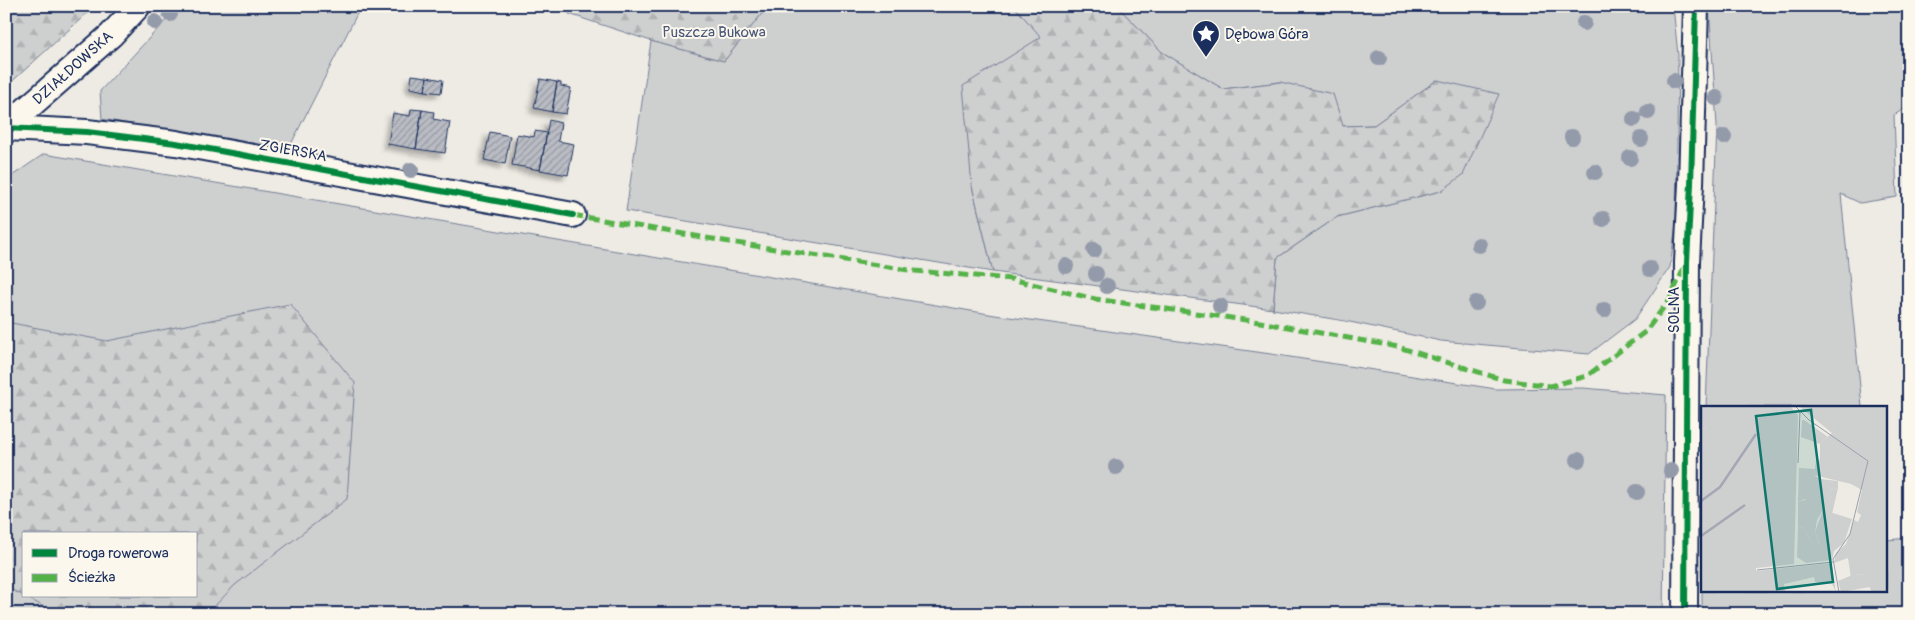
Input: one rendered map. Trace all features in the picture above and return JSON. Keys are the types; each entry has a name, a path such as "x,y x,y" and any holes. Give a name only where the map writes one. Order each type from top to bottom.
{"street":[{"name":"DZIAŁDOWSKA","path":"6,127 111,35 138,6"},
{"name":"SOLNA","path":"1685,614 1687,262 1696,6"},
{"name":"ZGIERSKA","path":"6,127 87,132 176,142 573,215"}],"green space":[{"path":"6,6 95,6 6,87"},
{"path":"179,6 361,6 287,152 102,119 100,91"},
{"name":"Puszcza Bukowa","path":"569,6 768,6 724,61 651,41 569,14"},
{"path":"768,6 1014,6 1042,37 972,186 993,272 626,211 651,41 724,61"},
{"path":"1014,6 1117,6 1162,52 1223,89 1280,82 1333,94 1343,126 1374,125 1437,80 1499,94 1463,175 1441,191 1337,217 1277,258 1273,309 993,272 972,186 963,86 1041,37"},
{"path":"1117,6 1673,6 1678,55 1676,224 1670,267 1635,319 1589,354 1441,341 1345,321 1273,309 1277,258 1337,217 1440,191 1437,80 1374,125 1343,126 1280,82 1223,89 1162,52"},
{"path":"1709,6 1909,6 1909,106 1894,115 1897,197 1860,203 1841,194 1862,406 1706,406 1717,125"},
{"path":"44,154 995,315 1271,354 1496,389 1583,388 1666,395 1663,614 6,614 6,180"},
{"path":"290,304 355,383 347,499 235,585 207,614 57,614 28,598 198,598 198,532 22,532 22,595 6,587 6,322 107,341"},
{"path":"1909,538 1909,614 1702,614 1702,592 1888,592 1888,540"}],"building":[{"path":"412,75 427,77 425,91 410,88"},
{"path":"427,77 443,80 441,93 425,91"},
{"path":"540,79 557,82 552,112 534,108"},
{"path":"557,82 561,83 561,86 571,88 566,114 552,112"},
{"path":"411,109 422,110 416,149 388,144 393,113 410,116"},
{"path":"422,110 434,112 433,119 450,122 445,153 416,149"},
{"path":"549,120 561,123 558,141 574,144 568,175 540,170"},
{"path":"535,131 547,133 540,170 512,165 517,134 534,137"},
{"path":"490,132 510,136 505,164 484,160"}],"marked path":[{"path":"573,215 915,271 1011,279 1095,299 1260,322 1398,347 1504,380 1551,386 1587,376 1646,331 1670,299 1684,268"}],"cycle path":[{"path":"1685,614 1687,262 1696,6"},
{"path":"6,128 87,132 176,143 573,215"}],"place":[{"name":"Dębowa Góra","path":"1206,58"}]}
